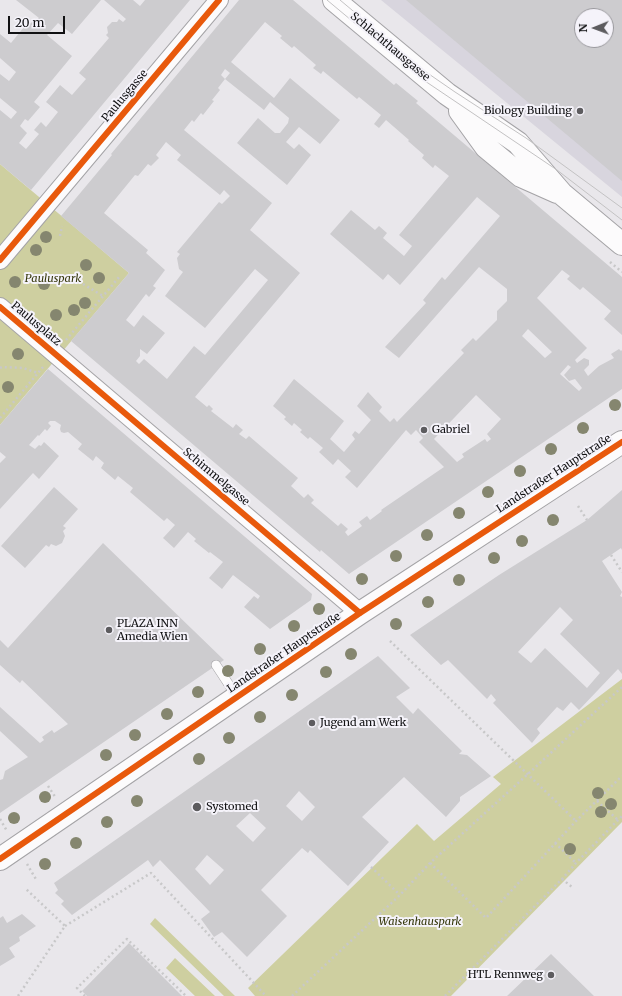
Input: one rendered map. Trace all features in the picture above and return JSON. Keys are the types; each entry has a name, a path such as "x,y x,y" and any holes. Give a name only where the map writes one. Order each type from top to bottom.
{"main road":[{"name":"Schlachthausgasse","path":"334,0 447,94 518,143 562,194 622,244"},
{"name":"Landstraßer Hauptstraße","path":"0,859 360,613 622,442"}],"street":[{"name":"Paulusgasse","path":"0,260 219,0"},
{"name":"Paulusplatz","path":"0,307 56,355"},
{"name":"Schimmelgasse","path":"56,355 360,613"}],"lane":[{"path":"216,666 237,697"}],"path":[{"path":"60,236 62,226"},
{"path":"0,418 38,373 56,355 120,276"},
{"path":"83,284 103,296"},
{"path":"1,366 23,368 38,373"},
{"path":"578,506 587,520"},
{"path":"611,555 622,572"},
{"path":"390,642 576,821"},
{"path":"292,996 400,895 430,863 622,686"},
{"path":"430,863 486,918 576,821 622,776"},
{"path":"48,786 57,798"},
{"path":"597,801 618,820"},
{"path":"445,996 562,879 622,816"},
{"path":"0,819 6,829"},
{"path":"555,843 576,863"},
{"path":"25,861 37,881"},
{"path":"371,867 400,895"},
{"path":"18,996 64,926 151,873 266,996"},
{"path":"562,879 572,887"},
{"path":"26,889 64,926"},
{"path":"85,996 77,988 127,939 186,996"}],"shaded area":[{"name":"Biology Building","path":"381,0 622,0 622,197"}],"green space":[{"name":"Pauluspark","path":"0,164 129,273 0,425"},
{"name":"Waisenhauspark","path":"622,679 622,822 451,996 255,996 248,988 417,824 434,841 501,784 493,777"},
{"path":"155,918 235,996 224,996 150,924"},
{"path":"175,958 215,996 195,996 166,968"}],"building":[{"path":"16,0 101,0 72,34 58,23 47,35 72,56 34,102 40,107 28,121 25,119 20,126 27,133 19,143 26,149 39,134 34,130 41,122 46,127 58,112 46,102 60,85 72,95 86,79 79,73 109,38 106,35 108,33 107,27 112,22 117,22 119,19 123,22 126,19 104,0 133,0 140,6 145,0 190,0 31,190 0,164 0,110 11,119 17,112 0,98 0,74 9,81 16,72 0,58 0,34 11,43 24,27 39,18"},
{"path":"239,0 293,0 394,85 396,83 418,101 416,103 622,277 622,335 604,319 611,311 583,287 580,290 567,279 570,276 562,270 537,298 587,348 575,360 577,363 584,358 589,360 589,365 584,370 588,376 599,366 614,358 611,354 619,349 621,351 622,350 622,389 349,574 321,550 320,552 71,341 129,273 61,216 112,155 111,154","holes":["265,22 282,36 280,38 292,48 294,46 316,65 313,68 321,74 323,71 357,99 359,97 381,115 374,124 379,128 386,120 424,155 422,158 433,168 435,165 449,176 399,235 412,246 404,256 383,238 387,233 379,226 375,230 351,210 330,234 383,280 388,274 400,285 477,197 500,216 445,280 442,277 423,300 426,303 385,347 399,358 479,267 507,289 507,301 497,311 497,320 476,341 473,338 461,350 464,353 397,422 394,418 390,422 379,411 382,407 368,392 357,406 371,420 359,434 355,431 352,435 355,439 344,452 330,439 344,421 294,379 273,406 286,417 284,419 292,426 294,423 302,430 300,432 308,439 310,437 323,448 319,452 333,465 338,459 351,471 345,477 357,488 406,430 411,435 416,430 423,438 419,442 444,467 381,510 382,511 370,520 367,516 359,522 362,526 348,536 345,532 348,529 341,523 338,526 311,503 314,500 308,494 304,498 291,486 298,478 249,436 246,439 239,434 243,430 236,424 233,428 211,411 213,409 209,405 207,407 195,397 300,273 250,230 272,203 184,130 192,120 194,122 201,113 203,115 214,101 212,100 220,90 218,88 225,79 264,110 270,102 289,118 288,123 280,133 275,133 258,118 237,143 287,185 311,155 299,144 294,149 286,142 299,127 320,144 340,120 290,78 274,98 231,62","225,69 230,73 225,79 221,75","166,142 181,155 177,160 220,195 224,190 230,196 222,204 219,202 177,252 180,254 177,258 179,269 183,272 165,296 205,328 255,269 268,280 205,355 194,346 167,379 144,359 139,364 136,361 140,356 140,349 147,354 165,333 143,315 134,327 126,320 146,294 149,297 156,288 153,286 165,270 146,253 148,250 104,213 135,175 138,176 148,164 151,166 159,158 156,155","528,329 552,352 545,358 522,336","568,365 571,367 564,375 569,381 575,379 582,388 579,391 560,374","476,395 501,419 487,434 491,439 487,442 485,439 462,454 464,457 457,462 434,439"]},
{"name":"Biology Building","path":"406,0 622,0 622,181"},
{"path":"48,369 312,594 311,600 270,629 244,607 254,596 258,599 260,596 233,575 222,589 209,578 223,562 194,541 196,539 188,532 174,548 163,538 175,525 167,518 164,521 130,492 133,488 118,476 115,480 101,468 104,463 96,456 93,461 78,449 82,444 68,432 61,432 61,425 55,421 50,421 48,423 51,426 47,431 45,429 29,445 35,449 39,445 41,446 44,442 59,456 39,479 33,473 0,509 0,463 6,457 0,452 0,425"},
{"path":"54,487 78,509 63,526 66,528 63,531 65,536 62,543 56,546 51,544 49,547 46,545 25,568 1,546"},
{"path":"622,490 622,550 621,548 602,561 622,592 620,596 622,597 622,674 618,669 579,710 571,702 563,711 557,707 537,729 540,733 532,743 493,703 496,700 491,694 487,699 448,660 441,665 410,635 499,575 587,520","holes":["560,607 573,620 560,634 600,673 587,688 545,648 531,663 518,652"]},
{"name":"PLAZA INN Amedia Wien","path":"103,543 224,660 0,813 0,780 3,779 5,771 28,757 0,731 0,707 40,743 44,740 42,737 52,730 54,733 68,724 22,680 20,683 0,665 0,640 8,648"},
{"path":"378,656 410,688 396,697 413,714 418,708 462,751 459,754 467,755 491,776 460,797 460,801 446,817 404,777 362,817 389,842 348,886 310,850 308,853 302,848 261,890 287,916 247,957 222,932 214,937 201,919 210,912 160,860 153,867 148,860 72,915 61,904 64,901 55,893 58,890 54,883","holes":["299,791 315,807 302,821 286,806","250,813 266,828 253,842 236,826","207,855 224,870 210,885 195,869"]},
{"path":"22,914 36,926 19,937 20,941 9,948 15,957 0,966 0,918 3,916 7,923"},
{"path":"129,943 182,996 87,996 82,991"},
{"name":"HTL Rennweg","path":"551,954 594,996 507,996"}],"tram line":[{"path":"327,0 422,79 557,170 622,220"},
{"path":"340,0 426,72 526,138 622,208"}],"cycle path":[{"path":"0,260 219,0"},
{"path":"0,307 360,613"},
{"path":"0,859 360,613 622,442"}],"place":[{"name":"Biology Building","path":"580,111"},
{"name":"Gabriel","path":"424,430"},
{"name":"PLAZA INN Amedia Wien","path":"109,630"},
{"name":"Jugend am Werk","path":"312,723"},
{"name":"Systomed","path":"197,807"},
{"name":"HTL Rennweg","path":"551,975"}]}
